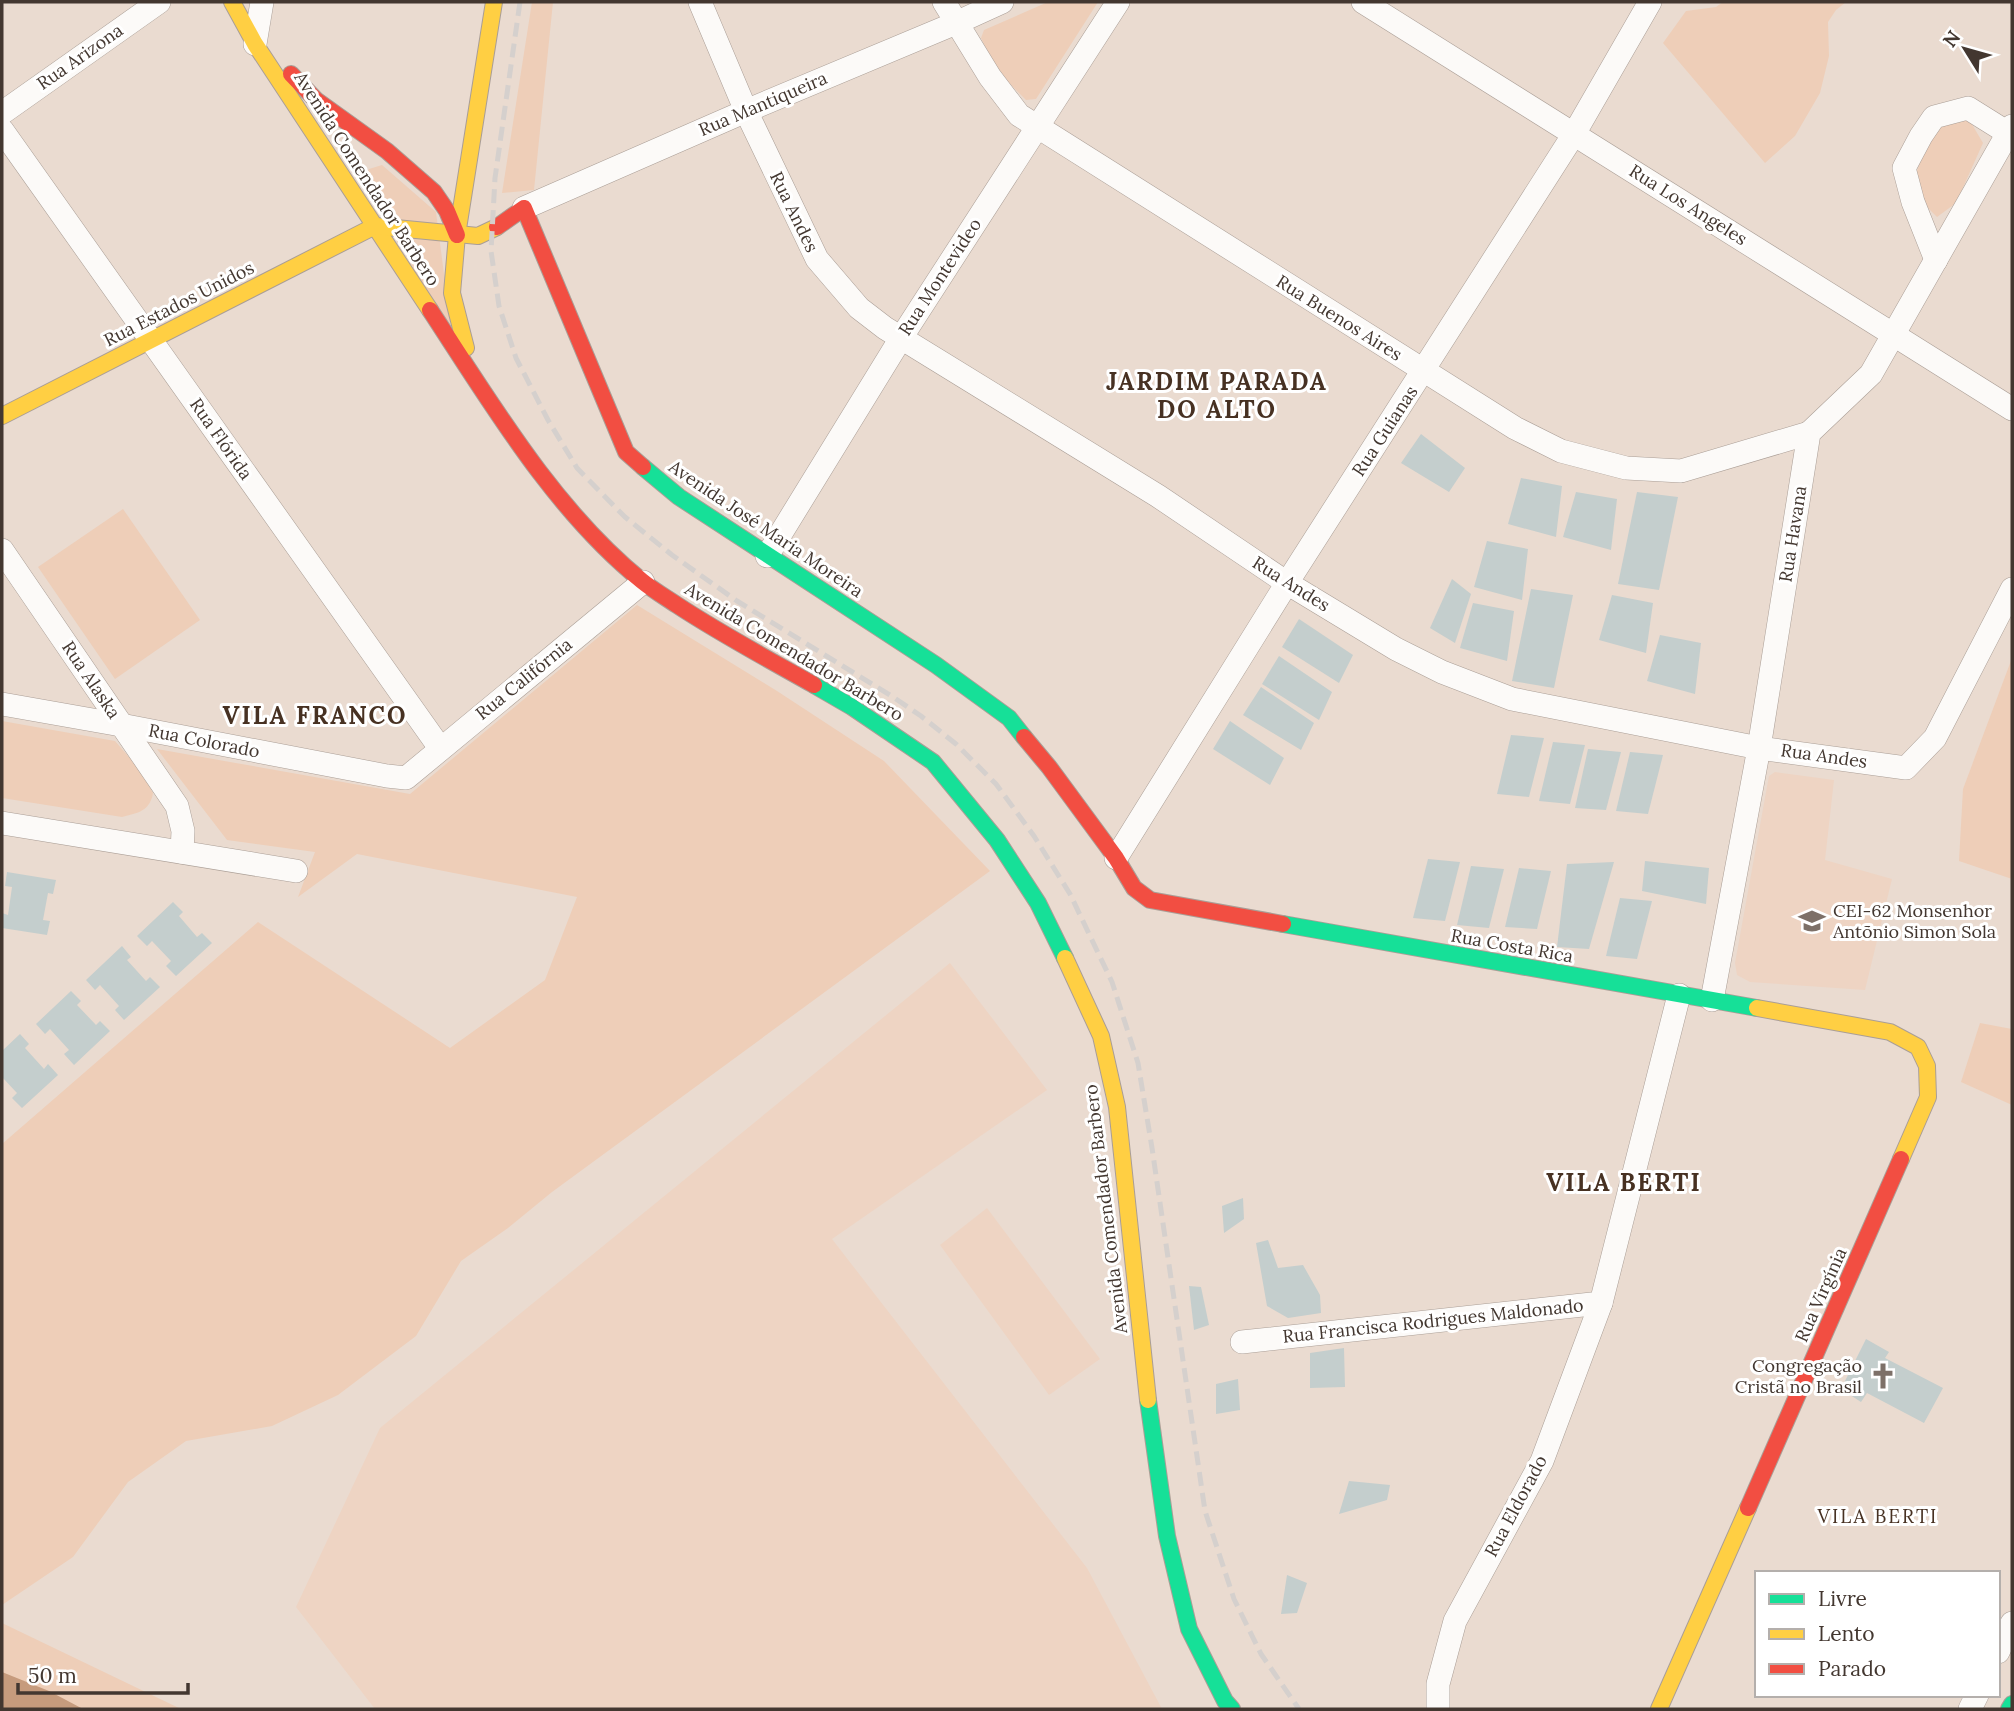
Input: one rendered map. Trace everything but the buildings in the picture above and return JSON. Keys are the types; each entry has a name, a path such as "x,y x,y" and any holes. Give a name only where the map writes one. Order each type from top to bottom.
{"main road":[{"name":"Avenida Comendador Barbero","path":"232,2 500,417 571,513 643,582 697,618 852,706 933,762 997,840 1038,903 1101,1036 1117,1107 1145,1378 1167,1536 1189,1629 1225,1702 1232,1709"},
{"path":"457,235 494,2"},
{"name":"Avenida Comendador Barbero","path":"256,37 316,100 395,158 434,192 447,211 457,235 452,293 472,374"},
{"path":"375,158 395,158"},
{"path":"353,191 353,180 357,172"},
{"path":"375,226 478,236 492,230 524,208"},
{"name":"Avenida José Maria Moreira","path":"524,208 626,452 679,498 936,665 1009,718 1116,858"},
{"name":"Rua Estados Unidos","path":"2,416 375,226"},
{"name":"Rua Costa Rica","path":"1116,858 1134,888 1150,900 1890,1032 1918,1047"},
{"name":"Rua Virgínia","path":"1659,1709 1928,1097 1927,1066 1918,1047"},
{"path":"2010,1709 2012,1704"}],"street":[{"name":"Rua Arizona","path":"2,113 159,2"},
{"path":"256,37 262,2"},
{"name":"Rua Andes","path":"700,2 746,111 817,259 859,308 885,328 1158,496 1287,583 1396,649 1442,672 1512,699 1759,748 1906,768 1936,738 2012,589"},
{"name":"Rua Buenos Aires","path":"944,2 990,77 1019,115 1423,371 1515,428 1561,451 1626,468 1681,471 1809,433"},
{"name":"Rua Mantiqueira","path":"524,208 1002,2"},
{"name":"Rua Montevideo","path":"768,556 901,338 1118,2"},
{"name":"Rua Guianas","path":"1116,858 1287,583 1574,134 1650,2"},
{"name":"Rua Los Angeles","path":"1376,5 1574,134 2012,409"},
{"path":"1809,433 1871,374 1894,335 2010,129 1968,108 1934,117 1904,168 1913,202 1936,260"},
{"name":"Rua Flórida","path":"2,130 440,748"},
{"name":"Rua Havana","path":"1712,1000 1759,748 1809,433"},
{"name":"Rua Alaska","path":"2,550 177,806 183,831 182,852"},
{"name":"Rua Califórnia","path":"406,778 643,582"},
{"name":"Rua Colorado","path":"2,704 406,778"},
{"path":"2,823 296,871"},
{"name":"Rua Francisca Rodrigues Maldonado","path":"1242,1342 1601,1303 1678,995"},
{"name":"Rua Eldorado","path":"1438,1709 1438,1684 1455,1621 1542,1461 1601,1303"},
{"path":"2000,1648 2012,1623"}],"shaded area":[{"path":"532,2 553,2 534,190 502,193"},
{"path":"1048,2 1098,2 1036,99 1026,100 997,71 981,38 984,30"},
{"path":"1723,2 1846,2 1828,22 1829,56 1820,93 1795,136 1765,163 1663,43 1686,11 1716,7"},
{"path":"1945,121 1970,121 1983,143 1956,203 1937,217 1924,204 1916,174 1924,150"},
{"path":"382,165 436,212 452,336 363,180 369,169"},
{"path":"123,509 200,620 115,679 38,567"},
{"path":"637,605 884,761 990,871 461,1261 416,1336 338,1395 272,1426 186,1441 128,1482 73,1557 2,1605 2,1144 258,922 450,1048 545,980 577,897 357,854 298,897 315,852 227,840 157,749 410,794"},
{"path":"2012,658 2012,879 1959,861 1963,789"},
{"path":"2,721 115,741 141,771 153,793 149,804 138,812 122,817 2,798"},
{"name":"CEI-62 Monsenhor Antõnio Simon Sola","path":"1775,772 1834,780 1825,860 1892,879 1865,990 1750,982 1737,975 1735,963 1769,776"},
{"path":"950,963 1047,1090 832,1239 1087,1568 1162,1709 375,1709 296,1607 380,1428"},
{"path":"1980,1023 2012,1029 2012,1105 1961,1082"},
{"path":"987,1208 1100,1359 1049,1395 940,1245"},
{"path":"2,1623 181,1709 2,1709"},
{"path":"2,1672 49,1691 83,1709 2,1709"}],"railway":[{"path":"520,2 495,178 491,251 499,306 516,358 577,468 625,517 672,555 737,601 893,697 956,744 996,784 1034,836 1070,894 1112,982 1138,1063 1205,1511 1234,1599 1261,1654 1299,1709"}],"traffic: fast":[{"path":"643,467 679,497 936,665 1009,718 1024,737"},
{"path":"814,685 852,707 933,762 997,840 1038,903 1065,958"},
{"path":"1283,924 1757,1008"},
{"path":"1148,1400 1167,1536 1189,1629 1225,1701 1232,1709"},
{"path":"2009,1709 2012,1704"}],"traffic: slow":[{"path":"232,2 255,44 430,310"},
{"path":"466,348 452,293 457,235 494,2"},
{"path":"2,416 375,226 478,236 497,227"},
{"path":"1065,958 1101,1036 1117,1107 1148,1400"},
{"path":"1757,1008 1890,1032 1918,1047 1927,1066 1928,1097 1901,1159"},
{"path":"1659,1709 1748,1508"}],"traffic: jam":[{"path":"291,74 316,100 387,151 434,192 447,211 457,235"},
{"path":"497,227 524,208 626,452 643,467"},
{"path":"430,310 526,454 552,489 610,553 646,584 677,605 814,685"},
{"path":"1024,737 1116,858 1134,888 1150,900 1283,924"},
{"path":"1748,1508 1901,1159"}],"place":[{"name":"CEI-62 Monsenhor Antõnio Simon Sola","path":"1812,921"},
{"name":"Congregação Cristã no Brasil","path":"1883,1376"}],"district":[{"name":"JARDIM PARADA DO ALTO","path":"1217,396"},
{"name":"VILA FRANCO","path":"315,716"},
{"name":"VILA BERTI","path":"1624,1183"},
{"name":"VILA BERTI","path":"1878,1516"}]}
